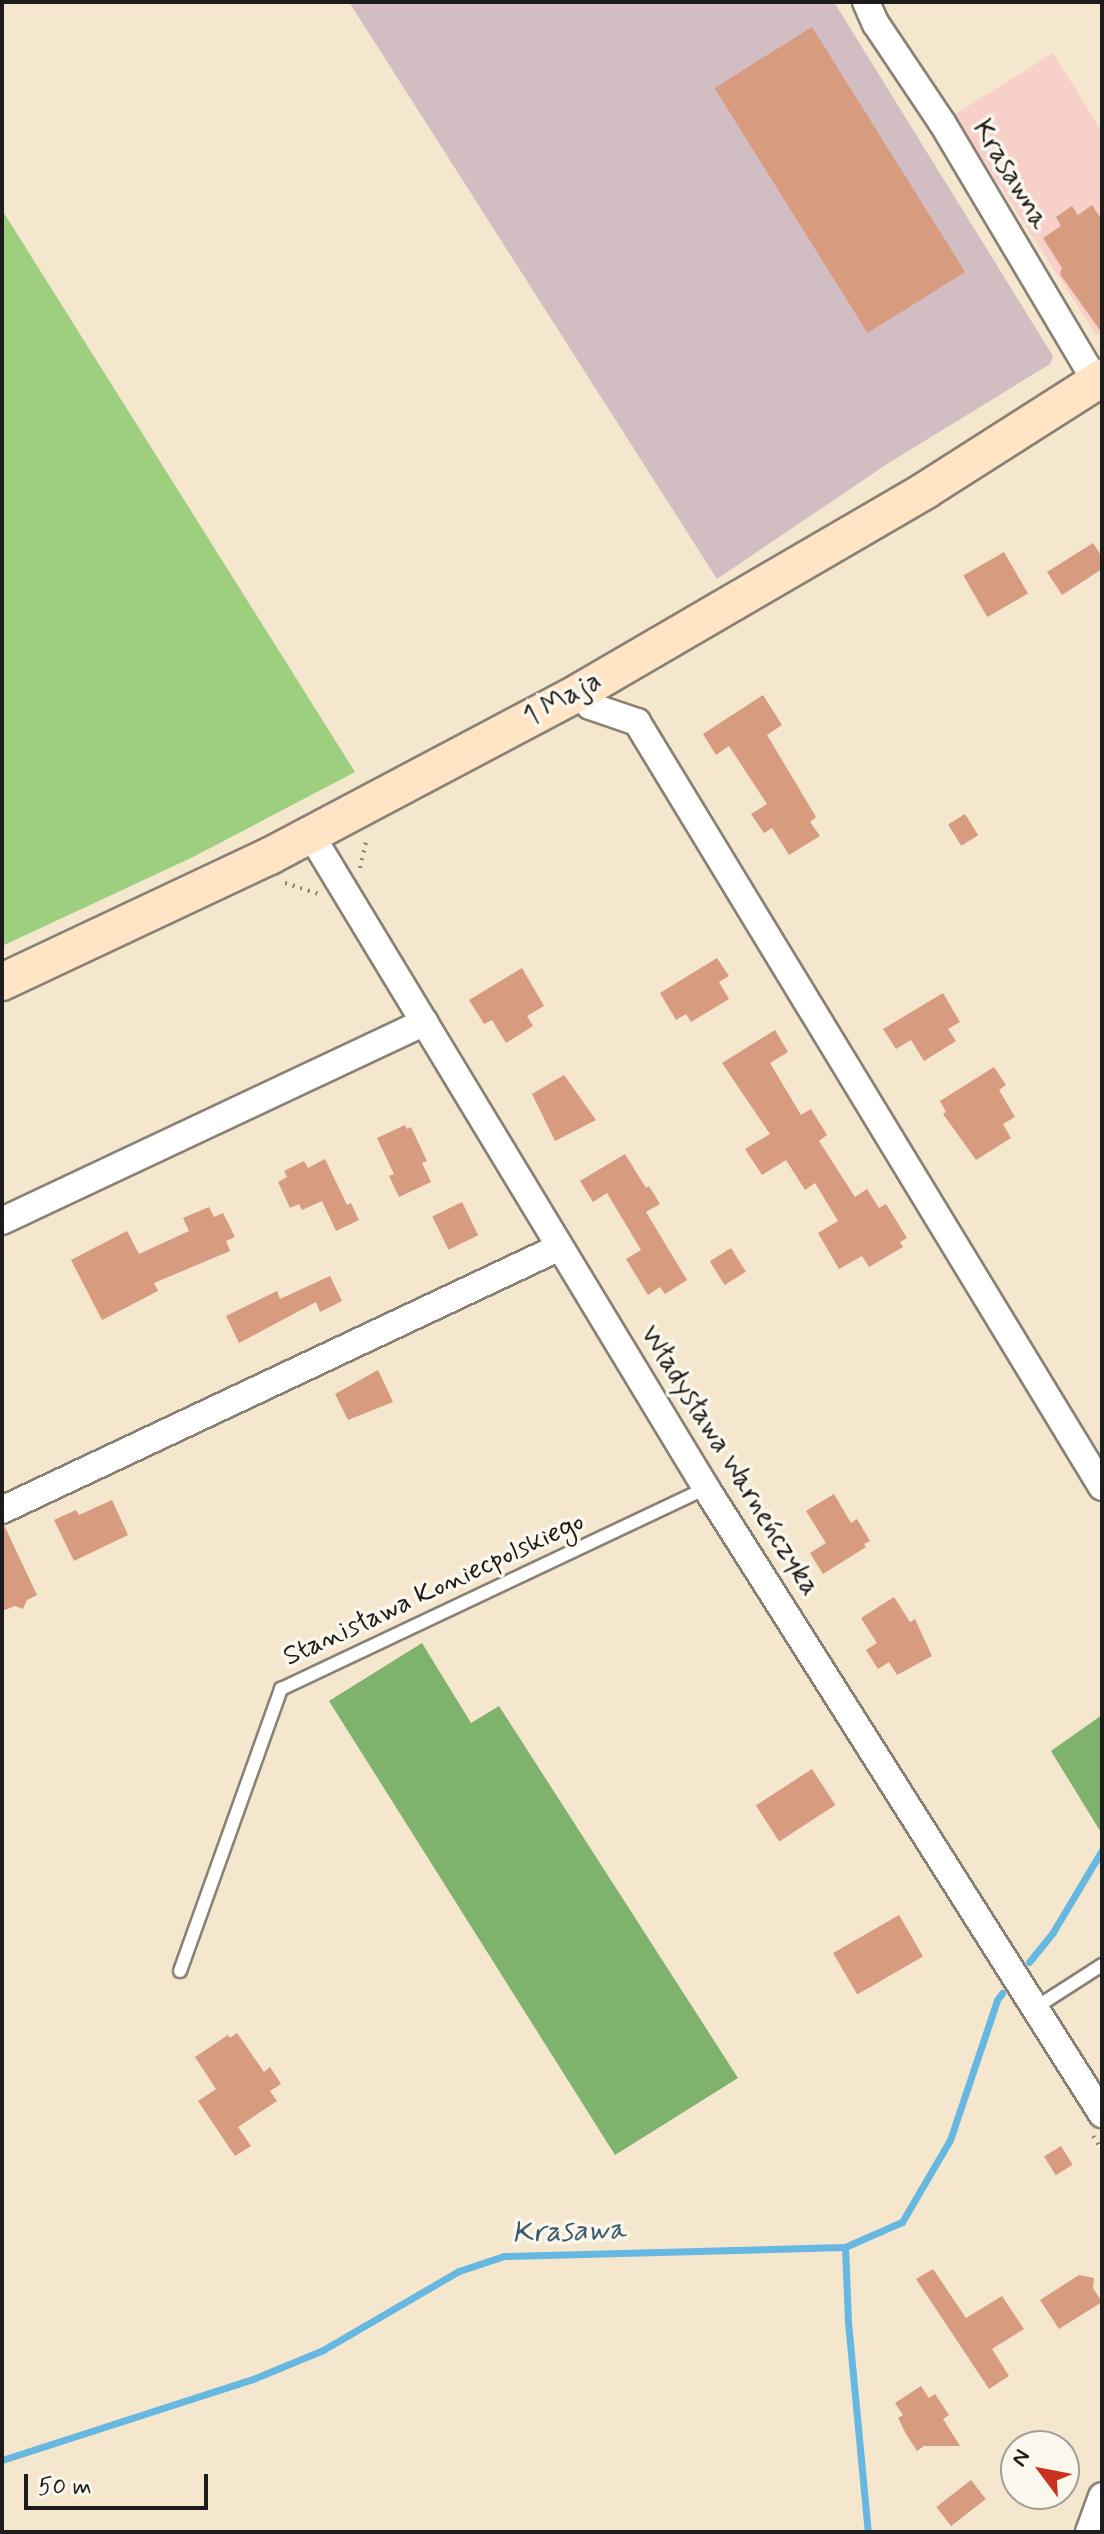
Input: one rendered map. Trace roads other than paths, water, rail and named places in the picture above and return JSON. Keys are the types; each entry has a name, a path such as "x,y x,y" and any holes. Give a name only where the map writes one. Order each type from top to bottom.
{"main road":[{"name":"1 Maja","path":"2,982 311,835 581,691 926,490 1099,380"}],"street":[{"name":"Krasawna","path":"866,2 876,24 959,151 1099,380"},
{"path":"581,691 590,706 637,722 1102,1487"},
{"name":"Władysława Warneńczyka","path":"311,835 706,1488 1102,2114"},
{"path":"2,1221 424,1022"},
{"path":"2,1510 560,1247"},
{"path":"1089,2532 1102,2496"}],"lane":[{"name":"Stanisława Koniecpolskiego","path":"180,1971 281,1689 706,1488"},
{"path":"1035,2008 1102,1965"}],"waterway":[{"path":"1029,1962 1053,1932 1102,1850"},
{"path":"845,2247 902,2222 950,2140 1002,1993"},
{"name":"Krasawa","path":"2,2460 253,2379 323,2350 459,2271 504,2256 845,2247 848,2322 868,2532"}]}
